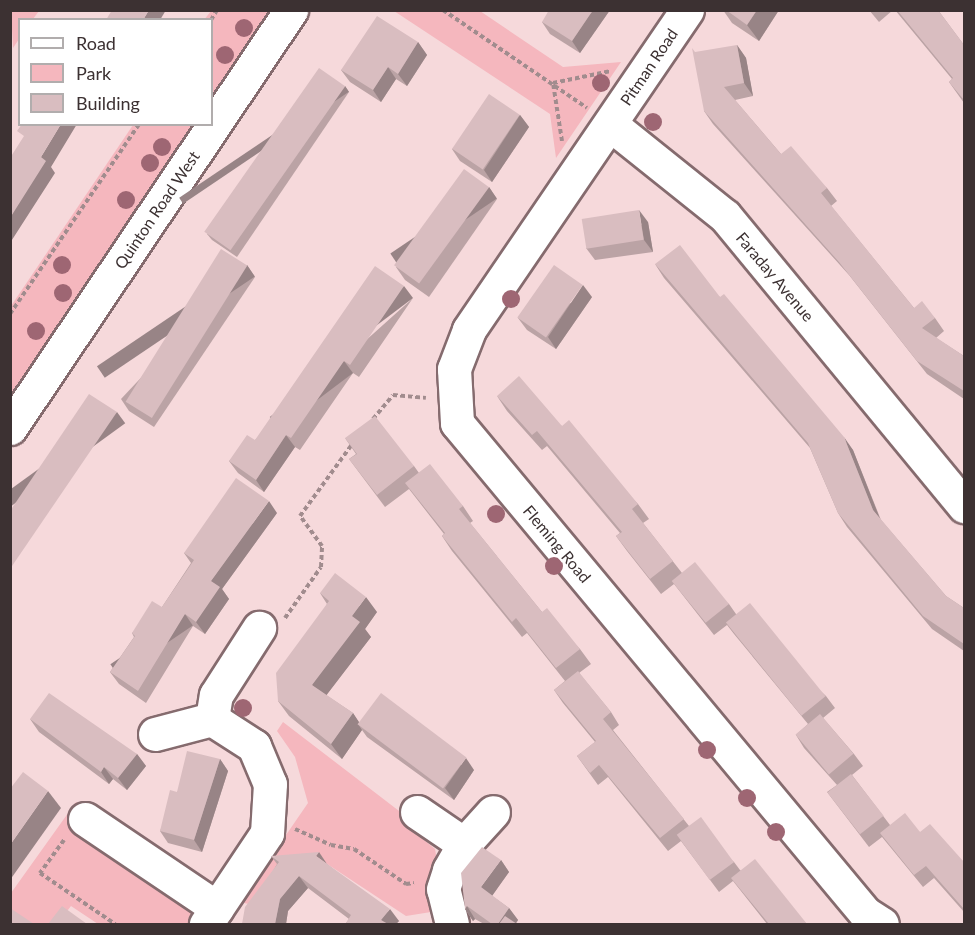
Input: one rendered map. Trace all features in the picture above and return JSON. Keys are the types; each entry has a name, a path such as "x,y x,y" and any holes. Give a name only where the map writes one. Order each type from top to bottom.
{"street":[{"name":"Quinton Road West","path":"213,125 291,10"},
{"name":"Pitman Road","path":"610,124 687,10"},
{"name":"Fleming Road","path":"610,124 469,330 454,369 454,401 458,423 865,913 882,924"},
{"name":"Faraday Avenue","path":"610,124 725,216 964,506"},
{"name":"Quinton Road West","path":"14,419 212,126"},
{"path":"212,719 216,695 259,628"},
{"path":"85,819 211,916 267,833 270,818 270,784 254,746 212,719 155,734"},
{"path":"417,812 464,844"},
{"path":"452,924 443,889 464,844 493,812"}],"path":[{"path":"443,10 610,124"},
{"path":"553,83 652,62"},
{"path":"553,83 568,183"},
{"path":"10,314 138,126"},
{"path":"370,423 393,395 454,401"},
{"path":"259,628 272,636 321,567 322,546 300,516 317,487 355,441"},
{"path":"85,819 80,818 40,873 115,924"},
{"path":"270,818 332,845 354,849 406,884 427,882 443,889"}],"green space":[{"path":"11,10 39,11 34,18 18,18 18,40 13,48"},
{"path":"211,11 276,11 213,104 213,18 206,18"},
{"path":"394,11 480,11 563,67 621,62 556,158 550,114"},
{"path":"132,126 197,126 11,396 11,306"},
{"path":"283,722 403,814 400,820 435,849 437,861 427,882 431,912 406,916 318,858 262,907 240,902 308,803 295,757 277,731"},
{"path":"76,802 202,893 190,924 98,924 71,906 57,924 25,924 11,915 11,893"}],"building":[{"path":"112,10 149,10 144,18 107,18"},
{"path":"549,10 593,10 572,41 542,22"},
{"path":"726,10 757,10 747,25"},
{"path":"897,10 938,10 964,45 964,100 949,82 953,78"},
{"path":"377,16 418,42 398,74 388,67 373,90 341,70"},
{"path":"737,45 744,83 724,87 781,154 791,146 827,188 821,193 914,308 922,301 935,318 922,328 964,356 964,391 917,361 839,262 704,111 692,48 695,52"},
{"path":"319,68 345,86 230,250 204,232"},
{"path":"489,94 520,115 483,169 452,149"},
{"path":"21,126 60,126 41,157 46,161 10,218 10,158 24,136 17,131"},
{"path":"464,169 489,187 419,283 394,265"},
{"path":"639,210 644,240 586,249 582,219"},
{"path":"680,245 720,297 724,294 844,437 873,510 946,596 964,608 964,644 923,616 838,513 808,443 655,264"},
{"path":"221,249 247,265 152,418 126,402"},
{"path":"554,265 583,285 546,338 517,317"},
{"path":"375,266 404,286 350,365 344,361 291,438 286,435 256,480 229,461 247,435 255,440"},
{"path":"519,376 562,426 569,420 638,504 632,509 673,561 650,579 616,536 622,532 537,431 532,435 497,396"},
{"path":"89,394 117,412 10,569 10,511"},
{"path":"375,416 414,466 377,495 349,459 357,454 345,438"},
{"path":"430,464 463,506 459,509 542,612 547,608 580,649 556,668 516,618 512,622 442,536 445,533 405,483"},
{"path":"236,478 269,501 211,581 220,587 196,622 185,614 138,691 110,672 135,636 132,633 152,601 162,607 194,560 184,553"},
{"path":"695,562 729,604 706,623 672,581"},
{"path":"335,573 366,597 352,616 360,622 312,685 353,713 331,744 278,701 276,673 329,601 320,593"},
{"path":"750,603 826,696 801,716 726,623"},
{"path":"578,671 611,712 603,719 684,819 660,838 599,765 590,773 577,756 596,741 554,690"},
{"path":"49,693 137,754 118,778 104,767 101,772 30,719"},
{"path":"381,693 466,757 443,789 358,724"},
{"path":"820,714 853,754 829,774 795,735"},
{"path":"187,751 220,759 194,840 160,831 170,790 177,792"},
{"path":"23,772 48,791 10,845 10,789"},
{"path":"851,774 884,816 860,834 827,792"},
{"path":"905,813 920,832 930,824 964,862 964,909 926,866 914,875 880,833"},
{"path":"701,817 734,862 710,880 677,835"},
{"path":"482,847 501,860 481,887 509,908 498,924 492,924 467,906 465,909 461,873"},
{"path":"319,852 316,856 390,909 381,920 388,924 347,924 351,915 299,876 280,899 275,924 242,924 245,907 279,862 271,856"},
{"path":"755,859 807,924 769,924 731,878"},
{"path":"62,906 87,924 48,924"},
{"path":"10,908 34,924 10,924"},
{"path":"505,916 517,924 499,924"}]}
